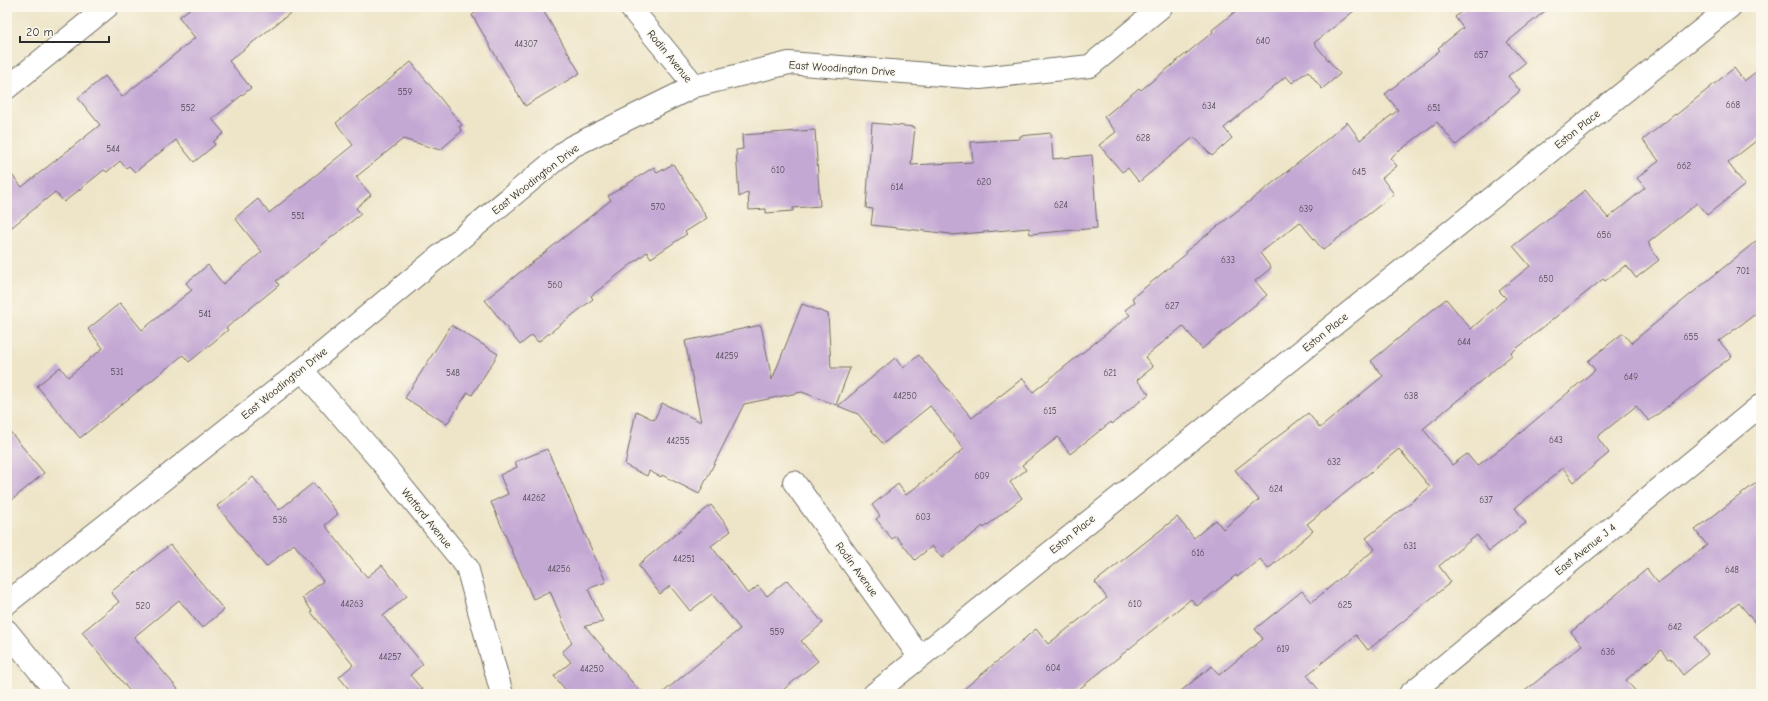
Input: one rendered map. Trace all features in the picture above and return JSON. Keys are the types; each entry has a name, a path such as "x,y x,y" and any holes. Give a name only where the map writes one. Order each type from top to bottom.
{"street":[{"path":"7,88 107,7"},
{"name":"Rodin Avenue","path":"630,7 695,86"},
{"name":"East Woodington Drive","path":"7,603 302,370 571,147 695,86 789,64 980,78 1090,66 1161,7"},
{"name":"Eston Place","path":"919,656 1730,7"},
{"name":"Watford Avenue","path":"302,370 385,466 467,567 502,694"},
{"name":"East Avenue J 4","path":"1410,694 1761,404"},
{"name":"Rodin Avenue","path":"794,482 919,656"},
{"path":"7,631 58,694"},
{"path":"874,694 919,656"}],"building":[{"path":"192,7 298,7 229,61 251,88 212,119 224,133 213,142 215,145 194,162 176,140 135,172 129,166 126,168 120,161 107,172 104,170 64,202 55,192 7,231 7,169 22,187 100,125 78,98 105,76 122,97 195,38 179,17"},
{"path":"485,7 541,7 580,73 525,106 472,15"},
{"path":"1241,7 1359,7 1314,43 1340,74 1322,89 1308,71 1292,83 1286,76 1224,128 1232,138 1212,156 1194,137 1139,182 1128,168 1122,172 1099,145 1116,132 1104,117 1139,88 1141,90 1213,32 1212,30"},
{"path":"1467,7 1550,7 1507,42 1525,63 1508,76 1520,91 1456,145 1437,122 1390,158 1397,166 1382,178 1394,194 1323,250 1300,222 1260,253 1271,268 1255,281 1267,295 1202,349 1183,326 1145,357 1153,367 1137,380 1149,394 1112,424 1111,422 1070,454 1058,437 1022,465 1026,470 1010,482 1022,498 942,558 932,546 915,560 896,536 892,539 876,519 880,516 872,505 898,484 906,495 964,449 930,406 883,444 858,414 838,406 895,358 903,368 919,355 972,418 1023,378 1033,392 1130,315 1125,310 1135,302 1132,298 1186,254 1185,252 1312,152 1347,122 1360,140 1398,110 1385,94 1440,50 1438,48 1463,28 1455,17"},
{"path":"411,62 462,125 459,127 462,131 440,150 403,139 356,177 371,195 356,208 361,214 276,281 279,285 226,328 228,330 189,362 183,355 80,438 37,386 60,367 68,377 103,348 88,329 120,303 142,330 192,290 186,283 208,265 223,284 262,252 235,218 258,199 269,213 353,145 336,123"},
{"path":"1734,68 1744,81 1761,68 1761,137 1728,163 1745,185 1707,215 1697,203 1648,243 1659,260 1636,278 1626,265 1605,281 1603,279 1511,353 1512,355 1423,429 1452,465 1467,454 1477,466 1507,444 1595,370 1588,361 1623,333 1631,343 1761,237 1761,310 1719,341 1732,356 1649,421 1636,406 1597,437 1609,453 1574,482 1563,468 1515,508 1526,523 1489,551 1477,535 1439,566 1451,582 1368,650 1356,635 1307,675 1322,694 1177,694 1212,666 1219,675 1263,639 1255,629 1302,591 1312,602 1375,549 1366,538 1430,487 1399,449 1307,524 1313,531 1268,569 1260,559 1237,577 1236,575 1197,606 1191,599 1073,694 958,694 1036,629 1048,644 1107,598 1095,582 1177,517 1194,538 1216,520 1223,529 1259,500 1235,470 1308,413 1320,428 1383,376 1371,361 1446,299 1471,329 1506,298 1499,291 1530,266 1513,246 1585,190 1608,218 1645,188 1637,178 1659,161 1643,140"},
{"path":"872,123 915,127 911,165 973,162 971,142 1020,139 1020,136 1051,133 1053,159 1092,155 1097,228 1030,234 1029,228 952,235 871,225 873,209 866,208"},
{"path":"815,130 820,206 793,208 793,211 766,213 766,209 749,210 748,192 739,197 736,150 743,149 742,135"},
{"path":"673,164 707,218 685,232 687,234 651,258 647,252 591,296 593,299 538,342 532,335 520,345 485,300 611,200 608,196 654,167 657,173"},
{"path":"802,304 828,314 831,368 850,368 836,405 802,392 744,404 699,494 662,475 661,477 649,471 647,476 625,465 636,411 654,420 662,403 701,422 685,341 761,325 772,380"},
{"path":"451,325 498,354 472,395 468,392 447,424 405,398"},
{"path":"7,428 44,473 7,504"},
{"path":"547,449 606,582 588,589 603,622 585,626 642,694 569,694 554,676 571,662 562,652 572,643 550,591 533,599 491,502 508,494 500,475 517,467 515,462"},
{"path":"253,477 279,510 313,483 338,514 325,525 354,562 367,577 382,565 407,596 383,616 423,664 410,675 426,694 353,694 339,677 353,665 311,612 312,611 302,598 323,581 294,544 266,567 217,506"},
{"path":"1761,479 1761,630 1739,603 1695,637 1708,654 1683,675 1670,658 1668,659 1661,650 1626,680 1638,694 1521,694 1582,645 1571,632 1647,569 1658,583 1707,545 1695,530"},
{"path":"711,505 731,531 711,546 748,594 758,586 767,596 787,580 823,623 801,641 818,661 778,694 661,694 740,629 712,594 690,611 670,586 660,594 638,565"},
{"path":"170,545 224,610 202,628 179,600 134,637 182,694 132,694 82,632 119,602 111,592"}]}
